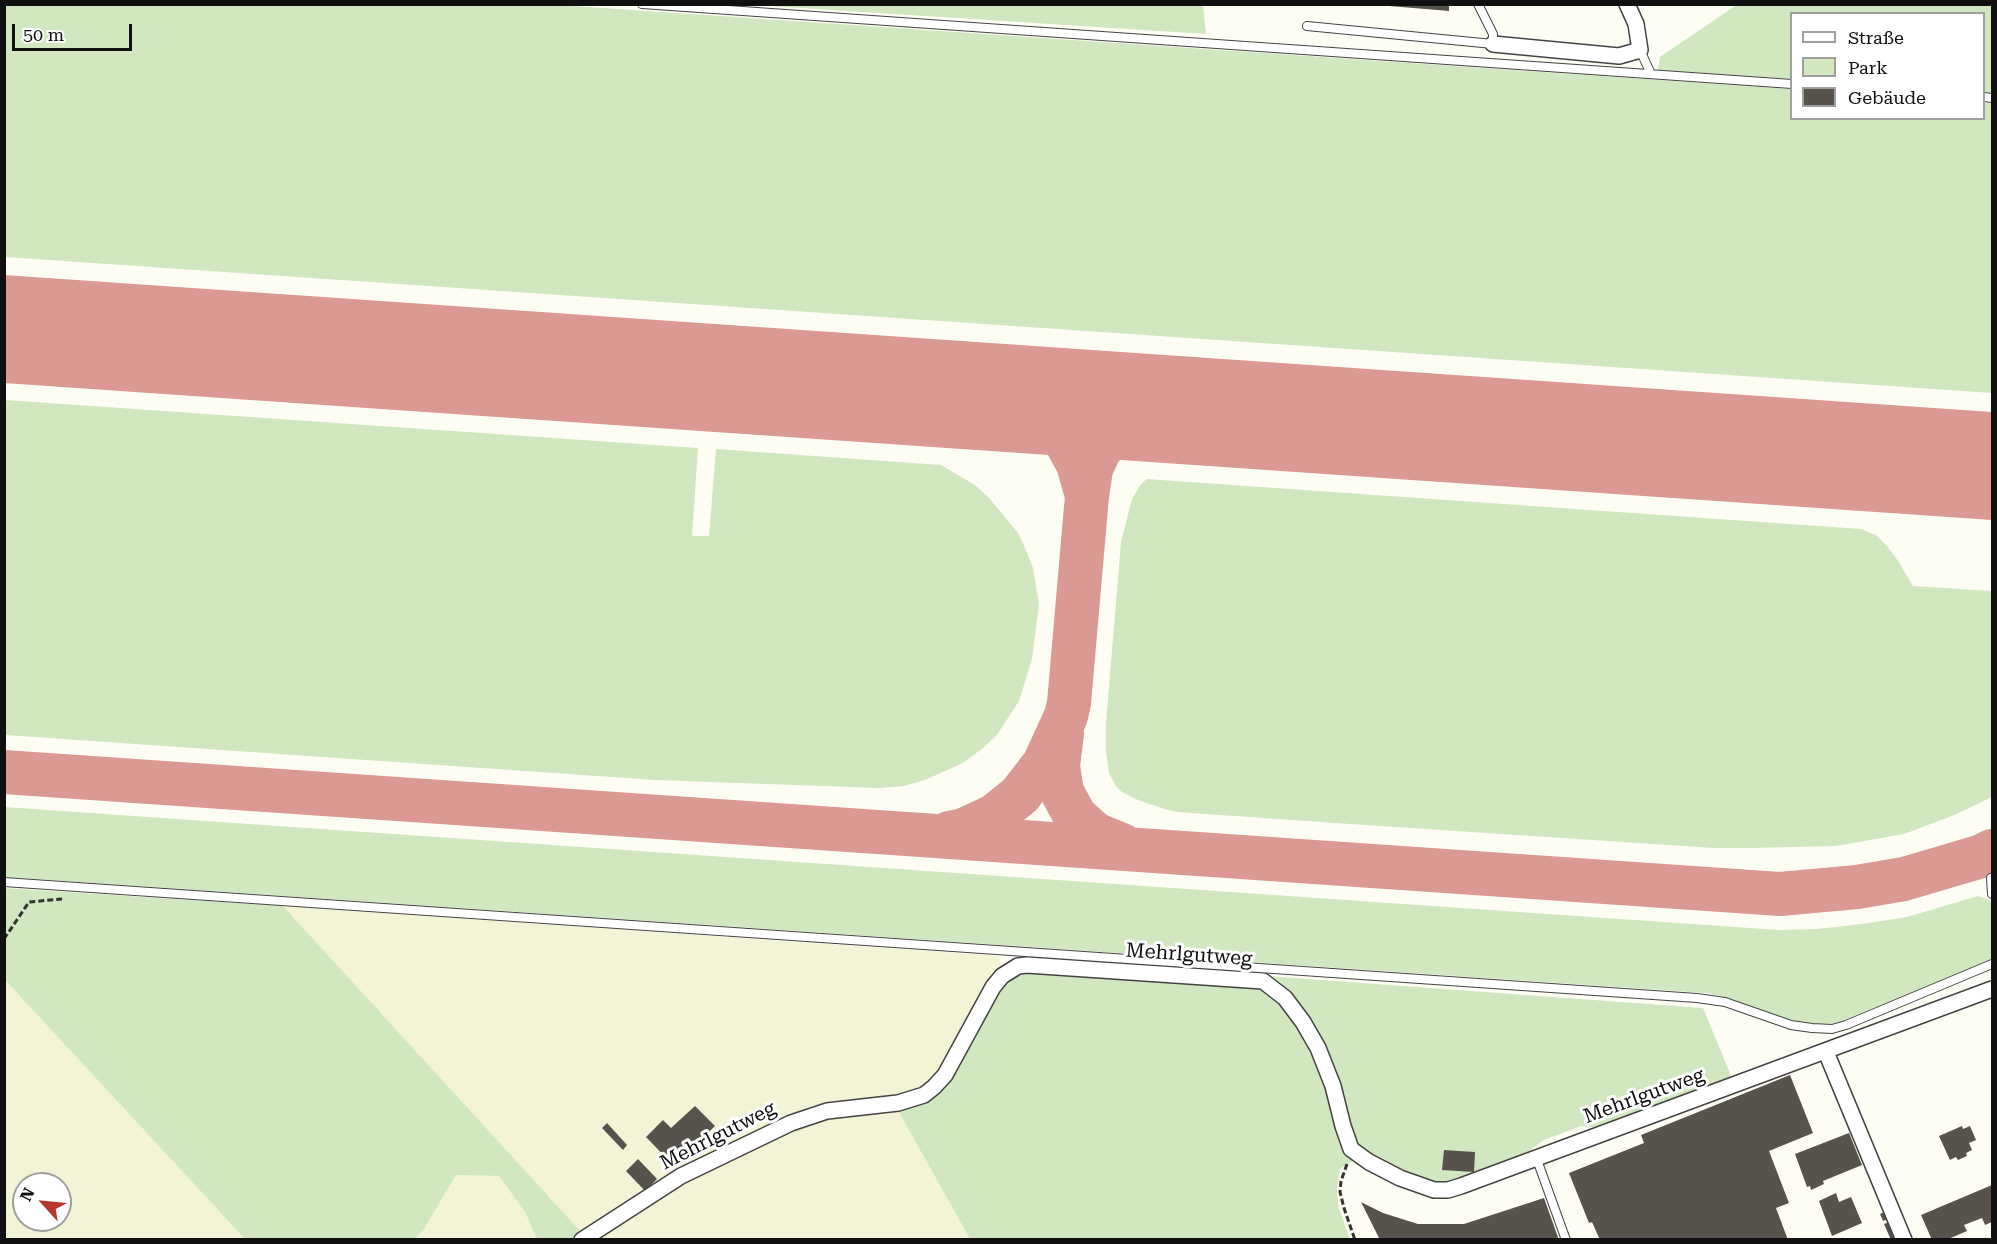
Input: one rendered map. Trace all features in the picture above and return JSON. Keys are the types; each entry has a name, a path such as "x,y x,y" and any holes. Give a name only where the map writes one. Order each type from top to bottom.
{"street":[{"path":"1493,44 1619,56 1640,50 1628,4"},
{"name":"Mehrlgutweg","path":"582,1239 681,1176 791,1123 827,1110 898,1103 924,1095 945,1075 993,987 1012,968 1027,965 1262,974 1285,998 1303,1022 1318,1048 1333,1086 1342,1126 1351,1149 1369,1162 1400,1178 1434,1190 1448,1190 1461,1186 1992,989"},
{"path":"1827,1052 1904,1239"}],"lane":[{"path":"642,4 733,8 1790,84"},
{"path":"1307,26 1493,44 1493,34 1478,4"},
{"path":"1640,50 1651,74"},
{"path":"1990,878 1992,894"},
{"path":"4,882 1262,974 1696,998 1725,1002 1791,1025 1832,1029 1992,964"},
{"path":"1536,1158 1566,1239"}],"path":[{"path":"4,939 29,902 62,899"},
{"path":"1351,1149 1340,1192 1355,1239"}],"green space":[{"path":"1738,4 1992,5 1992,93 1985,92 1985,12 1790,12 1790,79 1658,70 1660,57"},
{"path":"4,5 559,5 1790,89 1790,120 1985,120 1985,103 1992,103 1992,393 5,257"},
{"path":"754,5 1203,5 1206,34"},
{"path":"5,400 698,448 692,536 709,536 716,449 941,465 975,485 989,498 1018,533 1026,550 1033,568 1039,604 1032,659 1019,701 997,735 983,748 963,763 925,780 904,786 879,788 655,780 5,735"},
{"path":"1147,479 1861,529 1876,535 1888,547 1913,586 1992,591 1992,797 1952,816 1904,834 1836,846 1750,848 1714,848 1177,812 1138,800 1122,792 1109,773 1106,723 1121,542 1132,499"},
{"path":"4,807 1779,930 1817,929 1907,917 1978,896 1990,900 1992,906 1992,961 1842,1021 1829,1024 1806,1023 1706,993 5,877"},
{"path":"4,888 283,906 583,1234 591,1239 537,1239 525,1212 499,1176 456,1175 424,1229 415,1239 245,1239 5,980"},
{"path":"283,906 999,956 1002,970 944,1066 920,1091 900,1098 828,1107 583,1234"},
{"path":"1019,970 1267,976 1703,1008 1732,1078 1594,1127 1581,1126 1544,1140 1525,1154 1449,1183 1432,1182 1393,1168 1366,1153 1340,1169 1337,1190 1338,1205 1350,1240 970,1239 896,1107 929,1098 990,998"},
{"path":"5,980 245,1239 5,1239"},
{"path":"896,1107 970,1239 591,1240 681,1181 819,1116"},
{"path":"456,1175 499,1176 525,1212 537,1239 415,1240"}],"building":[{"path":"1390,4 1449,4 1449,11 1389,6"},
{"path":"1790,1075 1813,1133 1769,1151 1789,1203 1776,1208 1788,1240 1600,1240 1592,1222 1589,1223 1569,1173 1644,1143 1641,1135"},
{"path":"695,1106 715,1126 674,1166 646,1137 663,1120 671,1128"},
{"path":"607,1123 627,1145 623,1150 602,1128"},
{"path":"1962,1126 1963,1129 1970,1126 1976,1140 1969,1143 1972,1150 1966,1153 1967,1156 1958,1160 1956,1157 1950,1160 1939,1136"},
{"path":"1849,1133 1862,1165 1823,1181 1824,1184 1811,1190 1810,1186 1807,1187 1795,1154"},
{"path":"1444,1150 1475,1152 1474,1172 1442,1170"},
{"path":"638,1159 657,1179 645,1191 626,1171"},
{"path":"1992,1185 1992,1222 1985,1225 1982,1218 1964,1225 1967,1231 1946,1240 1932,1240 1921,1215"},
{"path":"1836,1193 1839,1202 1851,1197 1862,1223 1832,1236 1819,1201"},
{"path":"1544,1198 1559,1240 1380,1240 1361,1202 1383,1213 1418,1224 1464,1224"},
{"path":"1889,1210 1892,1217 1883,1221 1880,1214"},
{"path":"1894,1220 1901,1236 1891,1240 1884,1224"}],"taxiway":[{"path":"997,396 1026,404 1049,420 1065,440 1078,464 1087,496"},
{"path":"949,833 964,830 994,816 1020,795 1044,764 1066,716 1069,703 1091,469 1099,451 1117,430 1156,407"},
{"path":"1062,733 1058,766 1062,792 1075,816 1095,834 1122,845"},
{"path":"4,772 1780,894 1857,887 1904,879 1992,851"}],"runway":[{"path":"4,329 1992,466"}]}
